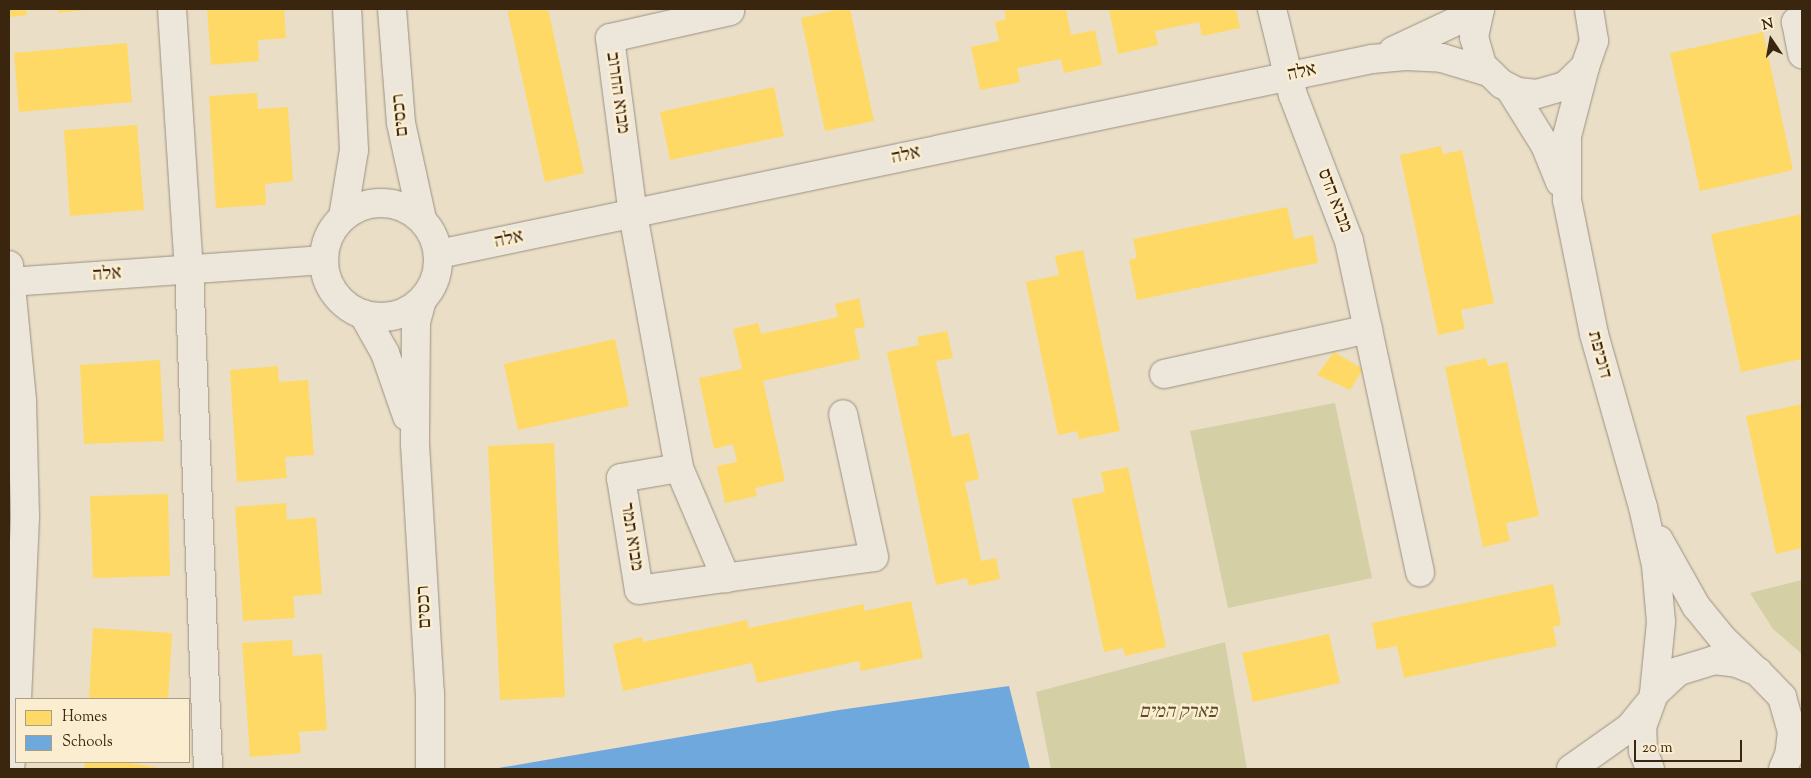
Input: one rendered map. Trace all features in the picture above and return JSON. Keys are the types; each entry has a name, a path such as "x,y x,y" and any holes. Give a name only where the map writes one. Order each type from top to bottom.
{"street":[{"path":"172,9 188,269 208,769"},
{"path":"342,217 354,150 347,9"},
{"name":"רכסים","path":"392,9 401,122 422,218"},
{"name":"מבוא החרוב","path":"633,214 610,38 648,19 730,11 729,9"},
{"name":"מבוא הדס","path":"1272,9 1288,76 1344,224 1420,572"},
{"path":"1480,9 1475,28 1476,47 1488,72 1510,89 1538,94 1556,90 1573,81 1585,66"},
{"name":"אלה","path":"1372,59 1480,9"},
{"name":"דוכיפת","path":"1566,200 1567,136 1585,66 1594,41 1589,9"},
{"path":"1802,19 1796,22 1802,54"},
{"name":"אלה","path":"439,254 1372,59 1406,56 1442,58 1488,72"},
{"name":"דוכיפת","path":"1510,89 1545,145 1566,200 1594,334 1643,507 1660,603 1660,641 1651,699 1642,739 1650,769"},
{"path":"379,202 405,208 422,218 434,235 439,254 435,279 422,300 406,312 386,317 363,314 345,305 332,290 324,260 330,233 342,217 360,206 379,202"},
{"path":"633,214 679,468 726,578"},
{"name":"אלה","path":"10,276 188,269 324,260"},
{"path":"10,276 22,401 25,517 17,698"},
{"name":"רכסים","path":"422,300 416,322 415,444 430,693 430,769"},
{"name":"רכסים","path":"363,314 396,378 415,444"},
{"path":"1164,374 1368,329"},
{"name":"מבוא תמר","path":"679,468 621,478 639,590 874,557 843,414"},
{"name":"דוכיפת","path":"1643,507 1696,606 1723,639 1762,676"},
{"path":"1571,769 1630,727 1669,677 1701,662 1737,663 1802,701"},
{"path":"1762,676 1782,697 1791,720 1792,744 1785,769"},
{"path":"10,769 15,721"},
{"path":"1785,769 1802,756"}],"green space":[{"path":"1335,403 1372,578 1228,608 1190,431"},
{"path":"1802,580 1802,654 1773,629 1750,593"},
{"name":"פארק המים","path":"1225,642 1247,769 1051,769 1036,692"}],"building: Homes":[{"path":"9,9 26,9 27,15 9,17"},
{"path":"58,9 85,9 85,10 58,13"},
{"path":"207,9 284,9 286,38 258,40 259,61 211,65"},
{"path":"507,9 548,9 584,173 545,182"},
{"path":"840,9 850,9 874,121 825,131 801,18"},
{"path":"1004,9 1066,9 1071,35 1095,30 1102,65 1064,73 1061,59 1017,68 1020,82 980,90 971,47 999,41 995,22 1006,19"},
{"path":"1236,9 1240,28 1202,36 1199,22 1155,31 1158,45 1118,54 1109,10"},
{"path":"1763,32 1793,170 1700,191 1670,53"},
{"path":"127,43 132,102 19,112 14,53"},
{"path":"774,87 784,136 670,160 660,112"},
{"path":"257,93 258,109 288,107 293,181 265,184 266,205 216,208 209,96"},
{"path":"137,125 144,210 70,216 64,130"},
{"path":"1441,146 1443,154 1462,150 1494,303 1461,310 1465,329 1438,335 1400,155"},
{"path":"1287,207 1294,239 1313,235 1318,263 1137,300 1129,260 1137,258 1133,239"},
{"path":"1802,214 1802,359 1741,372 1711,234"},
{"path":"1083,250 1120,431 1079,439 1077,431 1058,435 1026,282 1059,275 1055,256"},
{"path":"859,298 865,327 854,329 860,359 763,381 785,481 755,488 757,496 725,503 717,466 737,462 733,444 714,449 699,378 742,369 733,329 758,323 761,334 838,317 835,304"},
{"path":"947,331 953,358 936,361 952,437 969,433 979,479 965,482 981,561 996,558 1000,579 969,586 967,578 936,585 887,352 919,345 917,337"},
{"path":"615,339 629,406 518,430 504,364"},
{"path":"1334,352 1363,369 1350,390 1317,375"},
{"path":"1486,358 1488,366 1507,362 1539,516 1506,523 1510,541 1483,547 1445,367"},
{"path":"160,360 164,441 84,444 80,365"},
{"path":"278,366 279,382 308,380 314,455 285,457 287,478 237,482 230,370"},
{"path":"1802,404 1802,548 1776,554 1746,416"},
{"path":"554,443 565,697 500,700 488,446"},
{"path":"1128,467 1166,647 1125,656 1123,648 1104,652 1072,499 1105,492 1101,472"},
{"path":"168,494 170,576 93,578 90,496"},
{"path":"286,503 287,520 316,517 322,594 293,596 295,618 243,621 235,507"},
{"path":"1553,584 1561,625 1553,627 1557,646 1404,678 1397,646 1377,650 1372,623"},
{"path":"911,601 923,658 861,671 859,661 757,683 752,663 623,691 613,644 642,637 643,642 747,620 749,628 864,604 864,611"},
{"path":"93,628 172,633 168,698 89,698"},
{"path":"1329,634 1340,683 1253,702 1242,653"},
{"path":"292,640 293,656 322,654 327,730 299,732 301,753 250,757 242,643"},
{"path":"85,763 130,763 166,769 84,769"}],"building: Schools":[{"path":"1009,686 1030,769 493,769 839,710"}]}
